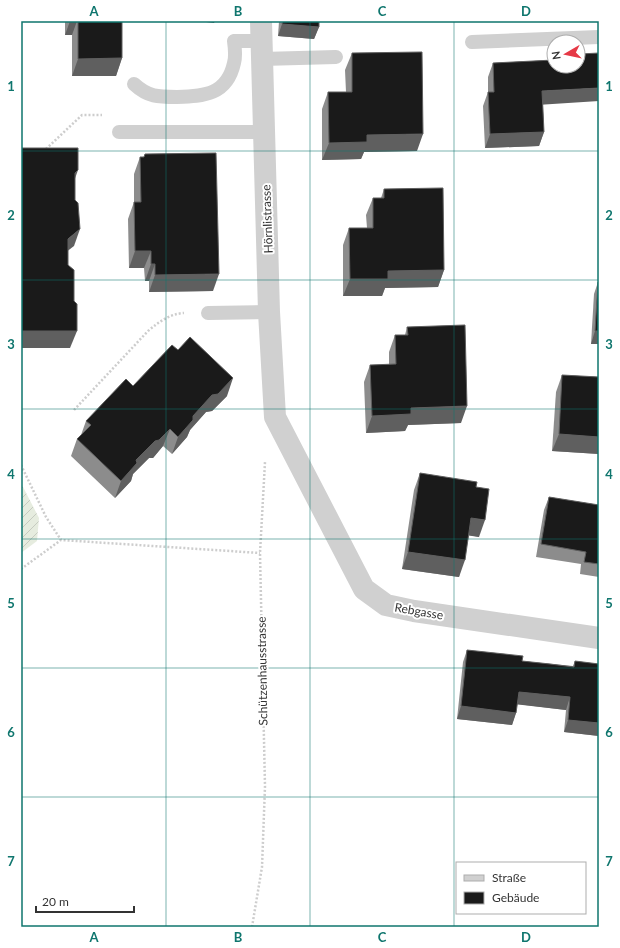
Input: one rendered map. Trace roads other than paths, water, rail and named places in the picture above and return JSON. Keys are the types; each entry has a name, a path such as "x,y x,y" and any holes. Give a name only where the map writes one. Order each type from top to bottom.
{"street":[{"name":"Hörnlistrasse","path":"262,40 269,312 275,417"},
{"name":"Rebgasse","path":"275,417 364,589 386,605 414,612 599,638"}],"lane":[{"path":"472,42 599,38"},
{"path":"134,84 142,92 149,95 164,97 198,96 210,94 220,88 228,78 235,62 234,41 262,40 336,57"},
{"path":"119,132 264,132"},
{"path":"208,313 269,312"}]}
